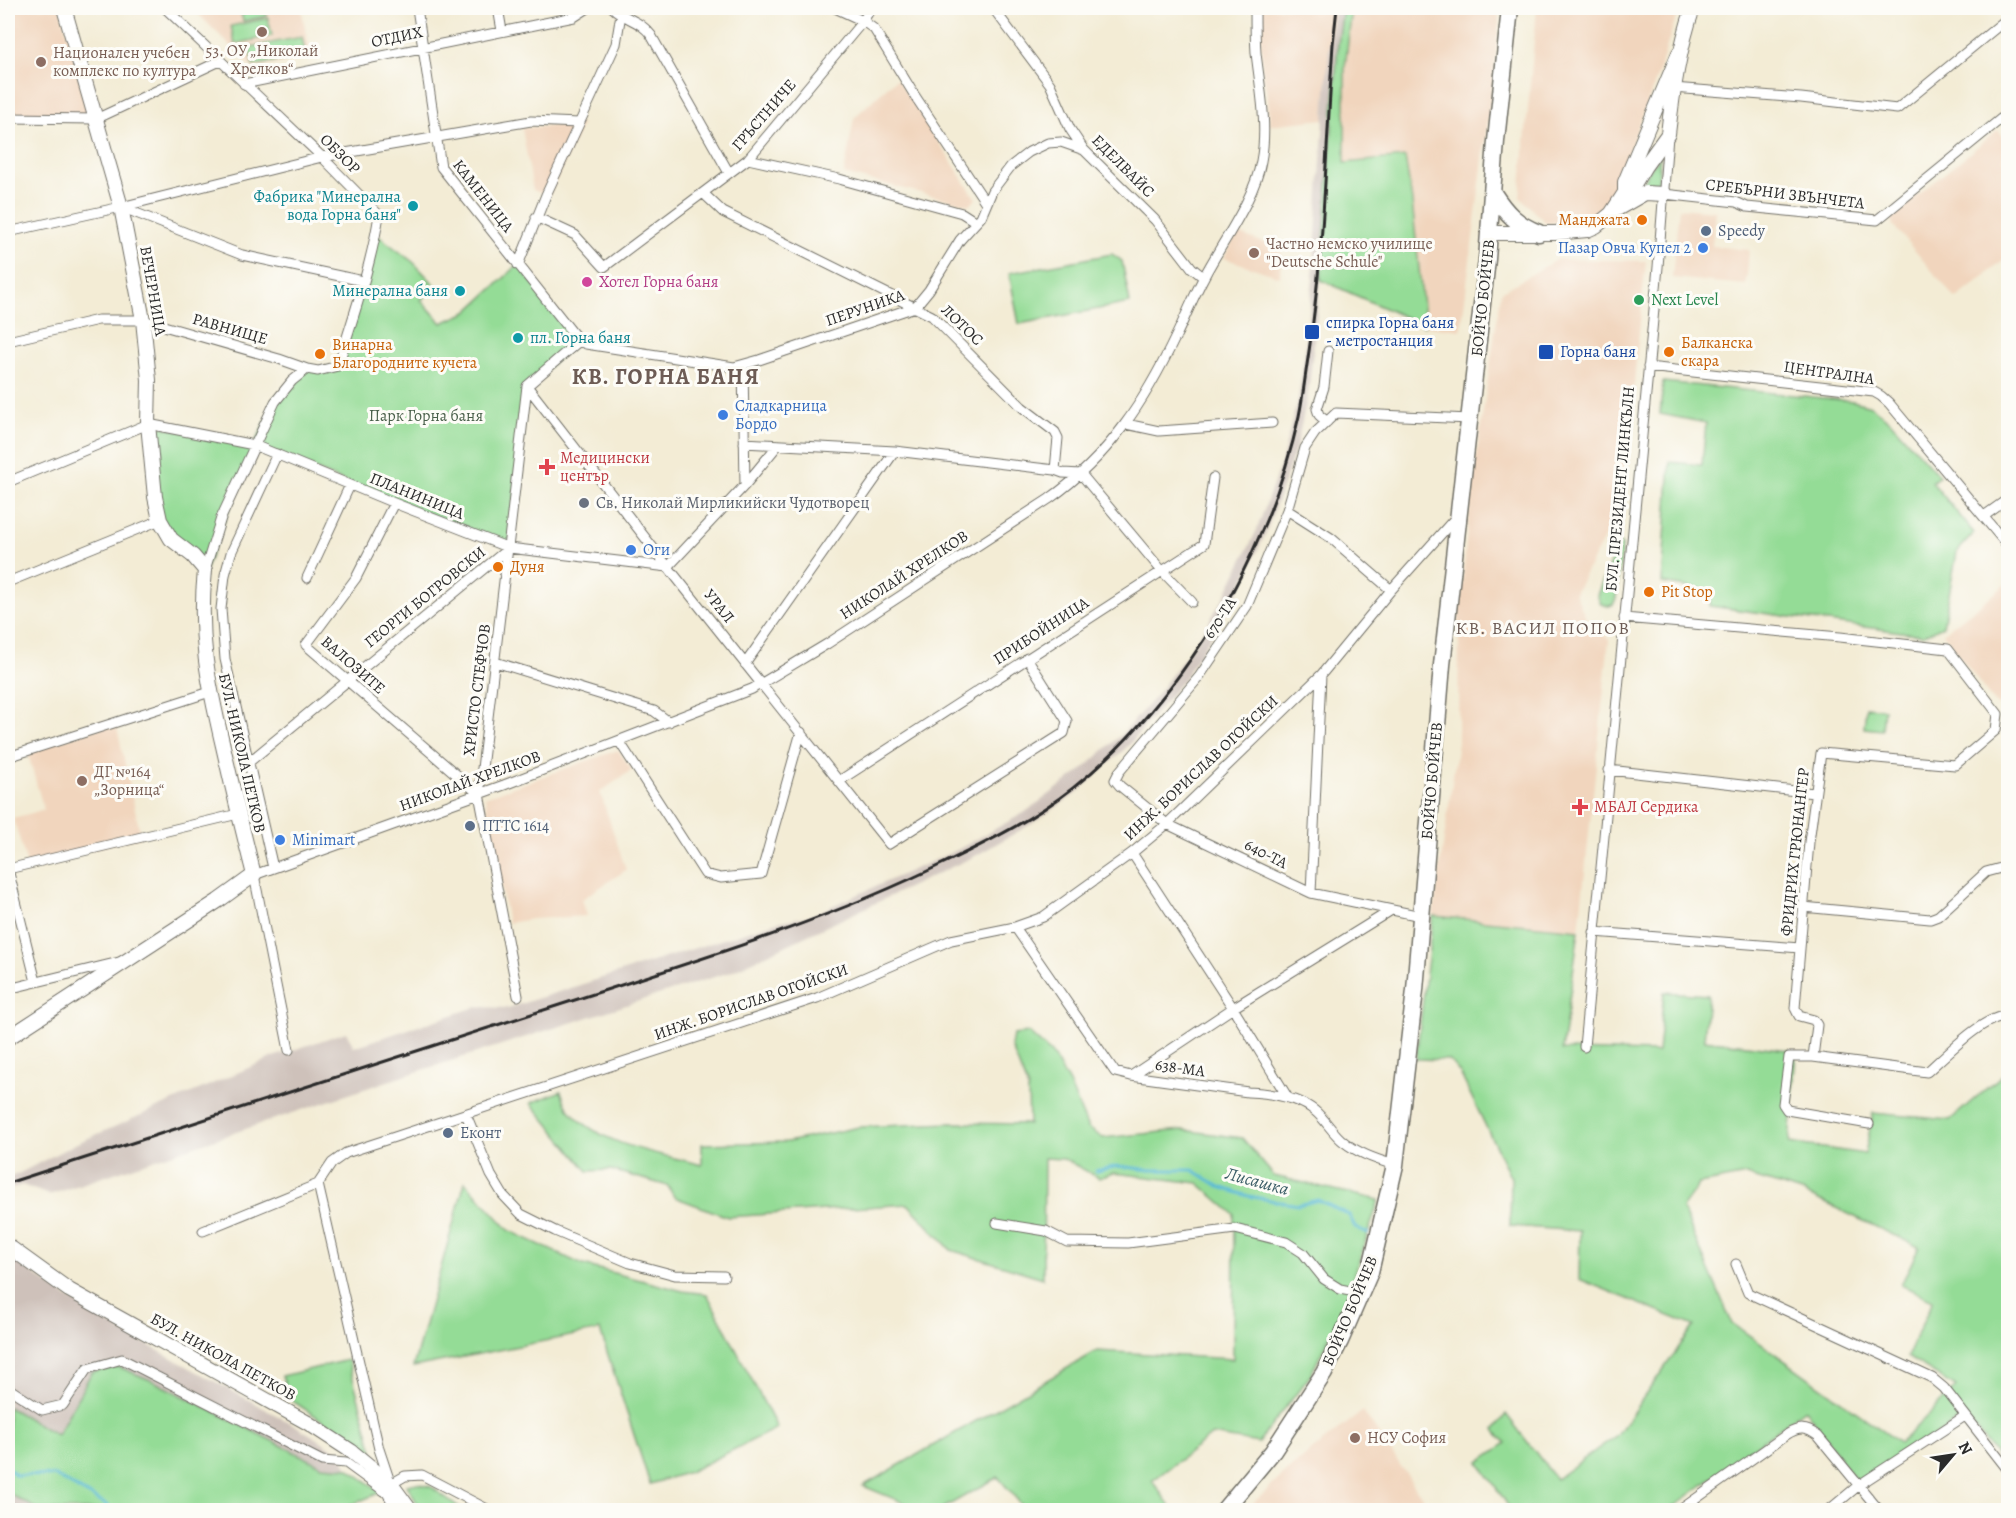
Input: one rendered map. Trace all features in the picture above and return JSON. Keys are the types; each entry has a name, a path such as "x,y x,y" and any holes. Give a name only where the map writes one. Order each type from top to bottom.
{"highway":[{"name":"БОЙЧО БОЙЧЕВ","path":"1224,1510 1273,1451 1324,1373 1341,1341 1370,1272 1395,1165 1421,916 1442,665 1490,233 1496,141 1510,8"},
{"path":"1493,193 1515,221 1539,233"}],"street":[{"name":"ВЕЧЕРНИЦА","path":"64,8 121,207 143,320 149,380 148,424 154,497 160,520 171,539 193,556 205,570"},
{"name":"ОБЗОР","path":"165,8 322,156 379,215 376,234 338,366"},
{"name":"КАМЕНИЦА","path":"417,8 441,166 579,341"},
{"path":"498,8 502,31"},
{"name":"ОТДИХ","path":"243,84 574,17 588,8"},
{"path":"613,8 642,24 651,35 729,173"},
{"path":"835,8 863,21 874,29 986,203"},
{"name":"ГРЪСТНИЧЕ","path":"536,217 575,235 604,267 748,159 863,21 871,8"},
{"name":"ЕДЕЛВАЙС","path":"993,8 1050,84 1070,129 1084,150 1155,220 1187,261 1203,277"},
{"name":"НИКОЛАЙ ХРЕЛКОВ","path":"254,875 479,794 762,684 1050,499 1081,474 1126,424 1171,346 1203,277 1251,191 1261,164 1263,126 1255,8"},
{"name":"БУЛ. ПРЕЗИДЕНТ ЛИНКЪЛН","path":"1584,1047 1668,134 1680,53 1694,8"},
{"path":"518,265 536,217 616,44 621,11"},
{"path":"1673,88 1801,98 1897,109 2008,18"},
{"path":"1624,195 1625,182 1680,53"},
{"path":"8,118 96,120 220,61"},
{"name":"СРЕБЪРНИ ЗВЪНЧЕТА","path":"1664,194 1736,201 1747,207 1877,220 2008,113"},
{"path":"8,232 121,207 322,156 531,121 579,123"},
{"path":"1490,233 1587,230 1604,221 1633,186 1668,134 1656,128 1647,132"},
{"name":"ПЕРУНИКА","path":"579,341 586,344 734,367 915,306 929,290 960,240 984,212 986,203 1007,170 1042,144 1060,142 1084,150"},
{"path":"748,159 839,180 962,213 976,222"},
{"name":"ЛОТОС","path":"703,193 723,212 915,306 939,322 1022,407 1055,432 1058,438 1055,470"},
{"path":"1615,210 1645,193 1664,194"},
{"path":"121,207 242,255 363,281"},
{"name":"РАВНИЩЕ","path":"8,342 98,320 143,320 307,369 318,371 338,366"},
{"path":"527,386 579,341"},
{"path":"1328,351 1324,387 1317,409 1319,415 1327,422 1336,413 1470,419"},
{"path":"743,365 745,485"},
{"name":"ЦЕНТРАЛНА","path":"1648,367 1874,392 1889,404 2008,546"},
{"name":"БУЛ. НИКОЛА ПЕТКОВ","path":"254,875 210,692 203,649 201,604 205,570 221,518 238,486 254,445 275,402 292,381 307,369"},
{"name":"ХРИСТО СТЕФЧОВ","path":"518,996 479,794 527,386"},
{"name":"УРАЛ","path":"527,386 889,844 1064,733 1067,721 1027,658"},
{"name":"670-ТА","path":"1115,780 1119,772 1200,677 1247,606 1287,510 1305,448 1315,433 1327,422"},
{"path":"1126,424 1159,431 1188,427 1272,423"},
{"path":"8,482 148,424"},
{"name":"ПЛАНИНИЦА","path":"148,424 254,445 509,548 668,567"},
{"path":"744,443 894,452 1081,474 1191,602"},
{"path":"668,567 745,485 778,445"},
{"path":"745,664 894,452"},
{"name":"БУЛ. НИКОЛА ПЕТКОВ","path":"273,868 225,659 221,609 225,575 231,553 277,454"},
{"name":"ПРИБОЙНИЦА","path":"839,781 1204,544 1213,478"},
{"path":"307,578 350,485"},
{"path":"1984,516 2008,499"},
{"name":"ВАЛОЗИТЕ","path":"394,503 356,578 306,645 479,794"},
{"path":"1287,510 1331,538 1391,590"},
{"name":"ИНЖ. БОРИСЛАВ ОГОЙСКИ","path":"318,1184 332,1163 346,1153 817,998 951,940 1015,927 1043,917 1132,853 1167,824 1321,675 1391,590 1460,513"},
{"path":"8,582 160,520"},
{"name":"ГЕОРГИ БОГРОВСКИ","path":"249,762 509,548"},
{"name":"ФРИДРИХ ГРЮНАНГЕР","path":"1624,618 1948,649 1998,714 1996,730 1955,765 1821,753 1814,793 1795,1008 1799,1016 1814,1020 1817,1025 1813,1057"},
{"path":"495,662 654,711 669,722"},
{"path":"1311,893 1321,675"},
{"path":"8,757 210,692"},
{"path":"619,741 705,874 721,878 761,874 801,732"},
{"path":"1610,770 1814,793"},
{"name":"640-ТА","path":"1115,780 1167,824 1311,893 1421,916"},
{"path":"36,982 8,869 238,814"},
{"path":"1132,853 1233,1008 1288,1098"},
{"path":"1803,907 1930,920 1938,916 1986,872 2008,866"},
{"path":"8,1038 254,875 289,1050"},
{"path":"1131,1076 1233,1008 1390,911"},
{"name":"638-МА","path":"1015,927 1114,1072 1267,1093 1288,1098 1314,1109 1342,1141 1371,1158 1395,1165"},
{"path":"1594,932 1800,948"},
{"path":"8,989 130,959"},
{"path":"1869,1124 1787,1110 1783,1104 1788,1059 1793,1056 1813,1057 1927,1072 1984,1024 2005,1016"},
{"path":"466,1114 491,1175 502,1195 521,1214 630,1263 675,1275 724,1276"},
{"path":"203,1231 318,1184 389,1488"},
{"path":"997,1223 1046,1231 1066,1242 1128,1243 1235,1229 1286,1242 1303,1252 1324,1279 1340,1289 1360,1293"},
{"name":"БУЛ. НИКОЛА ПЕТКОВ","path":"8,1246 69,1290 308,1423 351,1451 410,1510"},
{"path":"1736,1264 1748,1293 1932,1377 1944,1388 2008,1470"},
{"path":"8,1388 42,1410 63,1405 87,1369 122,1359 322,1461 346,1463 389,1488"},
{"path":"1828,1510 1858,1485 1965,1416"},
{"path":"1680,1510 1786,1435 1802,1428 1818,1436 1879,1510"},
{"path":"389,1488 405,1476 422,1475 489,1510"},
{"name":"БУЛ. НИКОЛА ПЕТКОВ","path":"389,1488 397,1510"}],"shaded area":[{"name":"Национален учебен комплекс по култура","path":"8,8 60,8 91,118 8,117"},
{"name":"53. ОУ „Николай Хрелков“","path":"192,8 301,8 311,57 254,69"},
{"path":"1259,8 1334,8 1324,119 1270,125 1262,68"},
{"path":"1334,8 1343,8 1338,45 1321,280 1308,394 1296,448 1266,533 1233,602 1183,680 1129,745 1077,793 1033,823 975,856 730,972 388,1081 49,1195 22,1185 8,1190 8,1178 75,1144 276,1056 346,1032 354,1047 476,1007 508,1008 777,922 812,915 957,850 1024,813 1081,771 1121,735 1155,697 1197,641 1227,592 1256,532 1281,463 1298,399 1304,358 1313,278 1329,46"},
{"path":"1352,8 1491,8 1499,16 1496,58 1461,330 1425,326 1405,157 1345,164 1345,67"},
{"path":"1537,8 1679,8 1656,80 1612,195 1593,215 1577,221 1546,223 1520,197"},
{"path":"897,79 976,199 970,205 844,174 854,118"},
{"path":"582,124 549,196 533,190 522,128"},
{"path":"1998,130 2008,142 2008,257 1956,299 1892,224 1892,216"},
{"name":"Пазар Овча Купел 2","path":"1679,208 1715,211 1712,246 1749,250 1746,285 1672,278"},
{"name":"Частно немско училище \"Deutsche Schule\"","path":"1237,233 1281,249 1280,277 1224,258"},
{"path":"1558,259 1646,261 1622,504 1575,593 1588,623 1609,639 1579,930 1433,916 1458,742 1459,613 1472,485 1501,292"},
{"path":"2008,583 2008,708 1995,704 1943,633"},
{"name":"ДГ №164 „Зорница“","path":"116,723 141,837 27,864 13,818 44,810 27,751"},
{"path":"618,750 632,770 600,792 626,870 582,899 587,916 532,919 508,923 485,797"},
{"path":"8,1256 117,1328 298,1427 340,1453 348,1468 339,1510 8,1510"},
{"name":"НСУ София","path":"1363,1411 1431,1510 1246,1510 1295,1464"}],"green space":[{"path":"240,8 265,8 267,16 243,21"},
{"path":"1343,8 1352,8 1345,67 1345,163 1405,157 1425,326 1321,280 1338,45"},
{"path":"268,18 272,36 235,44 231,26"},
{"path":"302,37 306,56 253,66 249,47"},
{"path":"1660,154 1658,186 1645,186 1637,191"},
{"name":"Парк Горна баня","path":"376,234 413,262 436,286 421,300 442,323 467,312 518,265 579,341 527,386 509,548 254,445 275,402 307,369 338,366"},
{"path":"1112,254 1122,261 1130,303 1019,324 1009,273"},
{"path":"1663,382 1853,401 1871,406 1890,421 1939,476 1932,482 1974,533 1957,552 1943,626 1923,635 1710,606 1711,591 1662,583 1670,462 1702,465 1706,423 1660,414"},
{"path":"148,424 254,445 205,570 160,520"},
{"path":"1618,544 1622,546 1616,598 1613,605 1608,606 1601,604 1597,595"},
{"path":"1866,707 1884,709 1882,730 1864,728"},
{"path":"1433,916 1579,930 1562,1050 1658,1052 1664,992 1708,995 1704,1040 1796,1051 1789,1143 1865,1154 1873,1113 1950,1120 2008,1070 2008,1470 1965,1416 1859,1485 1805,1409 1669,1510 1511,1510 1479,1462 1506,1443 1495,1430 1506,1414 1556,1479 1617,1435 1694,1326 1579,1279 1580,1231 1510,1226 1511,1178 1460,1073 1449,1060 1416,1059","holes":["1746,1175 1802,1192 1919,1247 1901,1285 1933,1300 1907,1357 1956,1387 1900,1443 1732,1323 1682,1208 1699,1184"]},
{"path":"1029,1033 1052,1054 1069,1083 1088,1128 1103,1138 1182,1130 1242,1138 1274,1176 1379,1200 1343,1310 1310,1376 1258,1443 1212,1435 1152,1481 1173,1510 1026,1510 998,1477 940,1510 921,1510 863,1486 1097,1351 1233,1359 1234,1214 1198,1183 1114,1173 1099,1178 1064,1159 1044,1158 1043,1278 951,1250 908,1204 728,1217 674,1197 668,1186 611,1170 588,1171 531,1103 561,1091 568,1108 581,1121 612,1140 702,1165 702,1144 787,1142 859,1127 951,1123 1029,1124 1028,1089 1011,1046 1013,1035"},
{"path":"465,1182 510,1231 583,1265 683,1291 707,1294 777,1428 689,1472 650,1484 600,1330 413,1367"},
{"path":"348,1360 372,1454 368,1454 355,1442 291,1400 282,1376"},
{"path":"119,1367 155,1382 322,1466 348,1468 381,1492 339,1510 39,1510 8,1493 8,1407 57,1435 92,1372"},
{"path":"417,1483 431,1487 463,1510 421,1510 407,1485"}],"waterway":[{"name":"Лисашка","path":"1096,1171 1118,1166 1151,1170 1193,1170 1220,1187 1248,1196 1298,1205 1318,1200 1349,1215 1355,1227 1368,1233"},
{"path":"8,1468 16,1475 55,1476 108,1506 110,1510"}],"railway":[{"path":"8,1183 671,969 811,920 902,883 996,837 1058,799 1102,763 1156,705 1204,640 1243,571 1265,523 1287,462 1300,409 1313,319 1321,241 1337,8"}],"place":[{"name":"53. ОУ „Николай Хрелков“","path":"262,32"},
{"name":"Национален учебен комплекс по култура","path":"41,62"},
{"name":"Фабрика \"Минерална вода Горна баня\"","path":"413,206"},
{"name":"Манджата","path":"1642,220"},
{"name":"Speedy","path":"1706,231"},
{"name":"Пазар Овча Купел 2","path":"1703,248"},
{"name":"Частно немско училище \"Deutsche Schule\"","path":"1254,253"},
{"name":"Хотел Горна баня","path":"587,282"},
{"name":"Минерална баня","path":"460,291"},
{"name":"Next Level","path":"1639,300"},
{"name":"спирка Горна баня - метростанция","path":"1312,332"},
{"name":"пл. Горна баня","path":"518,338"},
{"name":"Горна баня","path":"1546,352"},
{"name":"Балканска скара","path":"1669,352"},
{"name":"Винарна Благородните кучета","path":"320,354"},
{"name":"Сладкарница Бордо","path":"723,415"},
{"name":"Медицински център","path":"547,467"},
{"name":"Св. Николай Мирликийски Чудотворец","path":"584,503"},
{"name":"Оги","path":"631,550"},
{"name":"Дуня","path":"498,567"},
{"name":"Pit Stop","path":"1649,592"},
{"name":"ДГ №164 „Зорница“","path":"82,781"},
{"name":"МБАЛ Сердика","path":"1580,807"},
{"name":"ПТТС 1614","path":"470,826"},
{"name":"Minimart","path":"280,840"},
{"name":"Еконт","path":"448,1133"},
{"name":"НСУ София","path":"1355,1438"}],"district":[{"name":"КВ. ГОРНА БАНЯ","path":"666,377"},
{"name":"КВ. ВАСИЛ ПОПОВ","path":"1543,628"}]}
